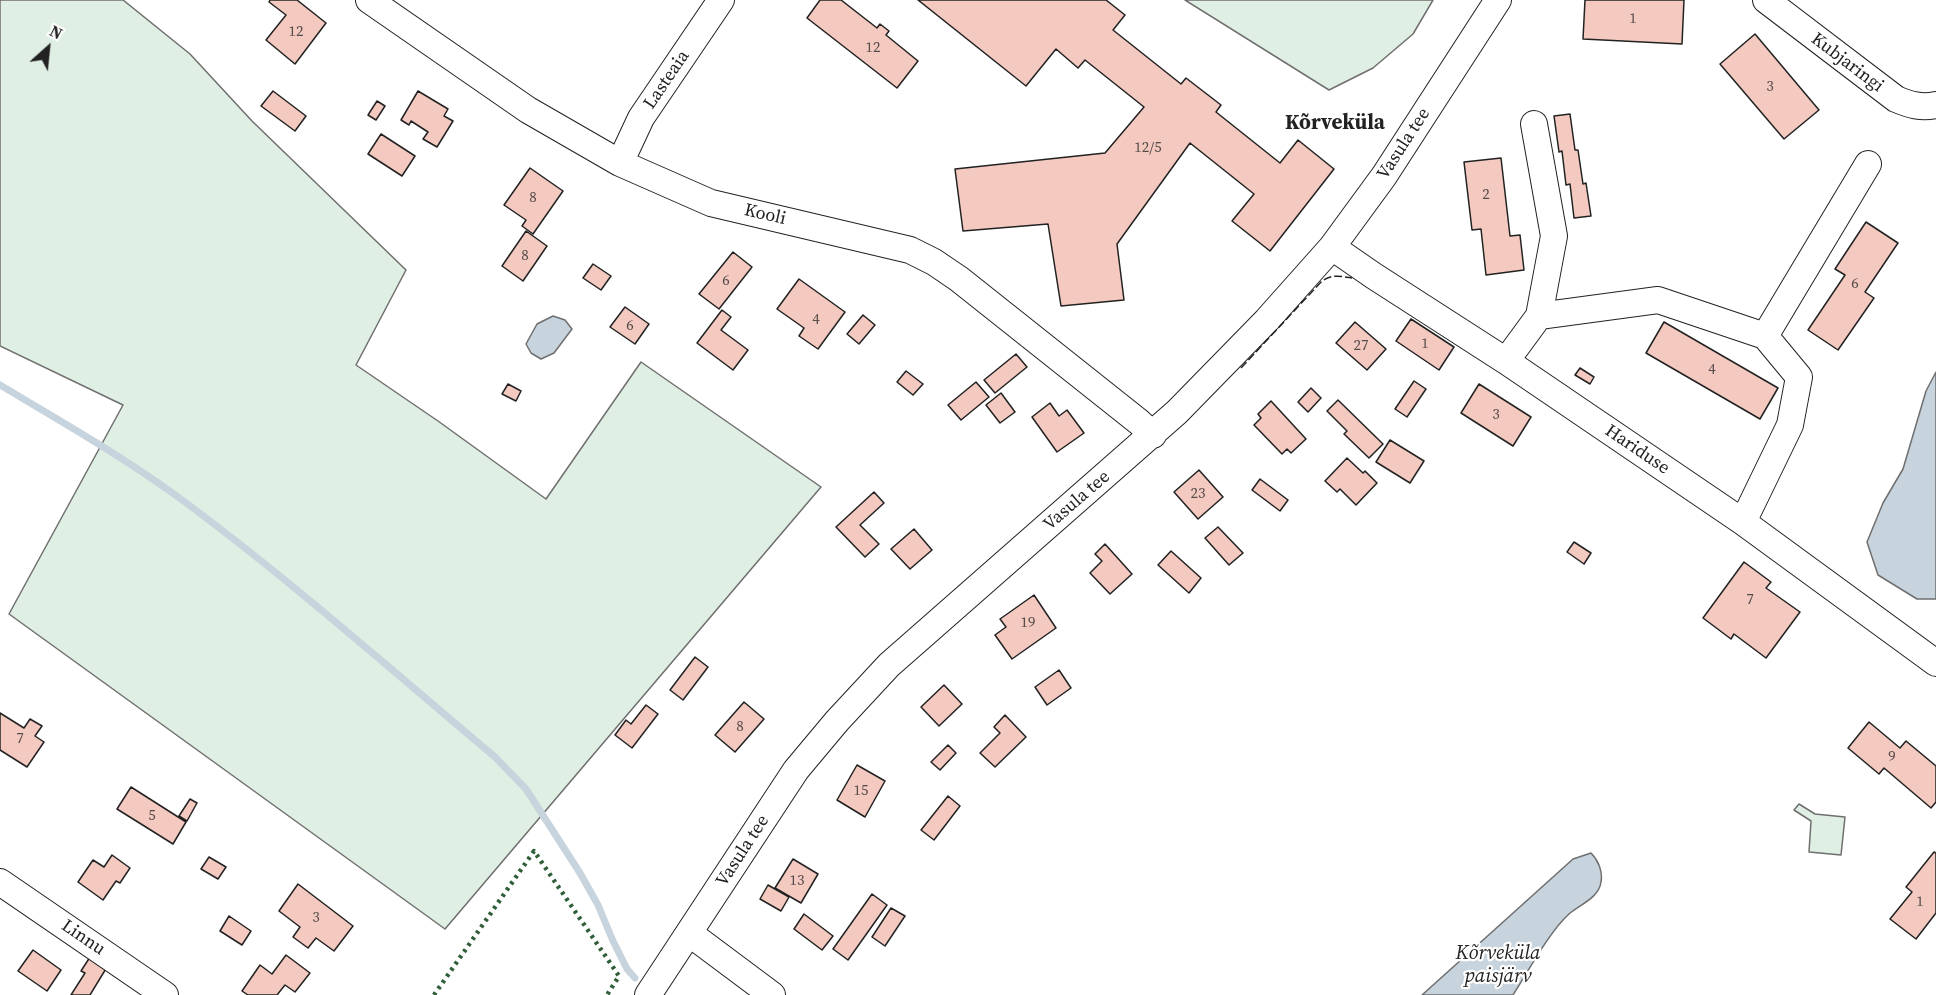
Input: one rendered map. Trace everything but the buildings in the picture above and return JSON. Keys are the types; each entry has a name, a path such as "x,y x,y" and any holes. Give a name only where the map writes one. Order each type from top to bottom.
{"street":[{"name":"Kooli","path":"369,0 528,110 620,163 711,203 910,250 934,262 959,279 1153,435"},
{"name":"Lasteaia","path":"620,163 641,118 721,0"},
{"name":"Vasula tee","path":"648,995 796,770 837,721 889,665 1153,435 1215,375 1314,268 1371,194 1498,0"},
{"name":"Kubjaringi","path":"1767,0 1896,99 1913,106 1936,105"},
{"path":"1506,361 1539,316 1554,236 1534,124"},
{"path":"1765,336 1868,164"},
{"name":"Hariduse","path":"1332,247 1506,361 1743,522 1936,663"},
{"path":"1539,316 1658,300 1765,336 1799,377 1790,425 1743,522"},
{"name":"Linnu","path":"1,886 165,995"},
{"path":"690,933 772,995"}],"green space":[{"path":"0,0 123,0 190,54 252,121 406,270 356,365 546,499 641,362 821,487 445,929 9,614 123,405 0,346"},
{"path":"1185,0 1433,0 1413,34 1373,68 1329,90"},
{"path":"1799,804 1815,814 1845,817 1841,855 1809,852 1811,821 1794,810"}],"water":[{"path":"553,316 565,320 572,329 554,353 541,359 531,353 526,344 537,324"},
{"path":"1936,372 1936,599 1917,599 1878,575 1867,542 1883,503 1903,469 1926,391"},
{"name":"Kõrveküla paisjärv","path":"1591,853 1601,870 1597,892 1561,922 1513,995 1422,995 1573,859"}],"waterway":[{"path":"0,385 131,465 216,525 337,623 495,757 526,789 580,873 598,905 627,969 635,978"}],"hedge":[{"path":"434,995 534,851 619,976 607,995"}],"fence":[{"path":"1241,368 1321,282 1339,276 1352,278"}],"district":[{"name":"Kõrveküla","path":"1335,124"}]}
